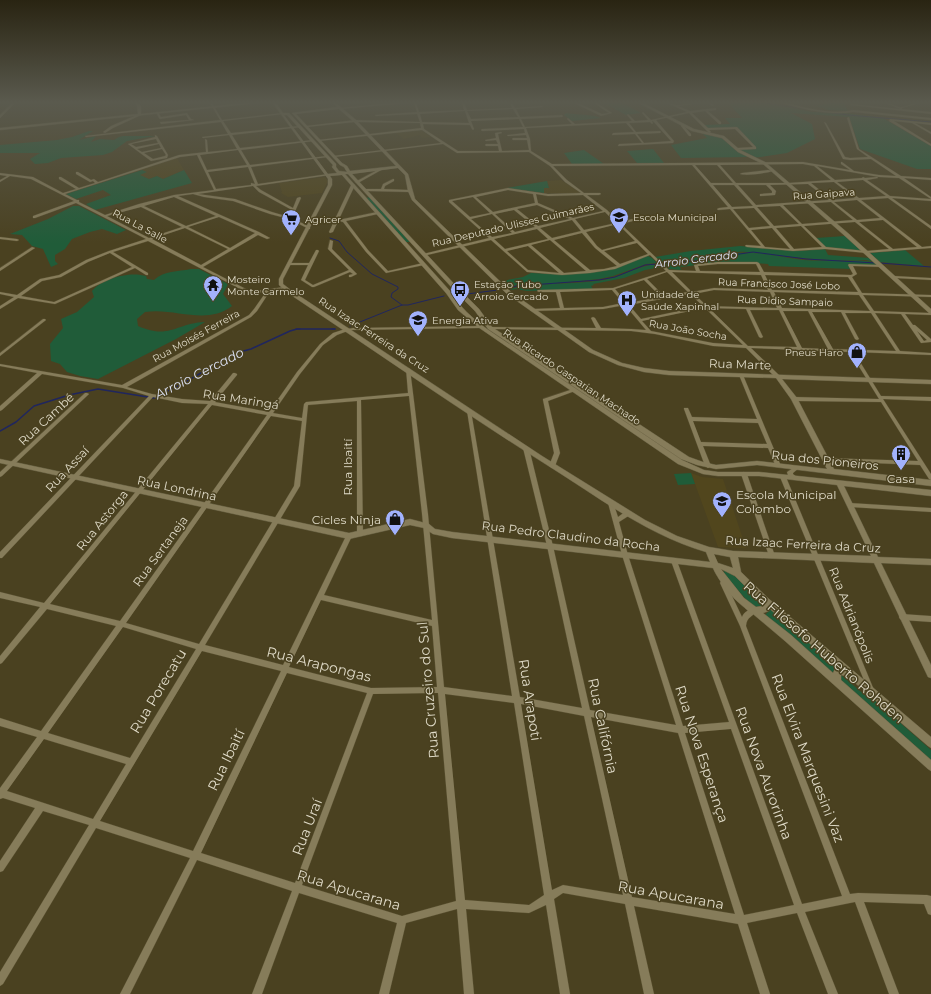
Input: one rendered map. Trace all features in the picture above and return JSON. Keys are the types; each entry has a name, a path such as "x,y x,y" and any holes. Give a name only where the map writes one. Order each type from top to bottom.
{"street":[{"path":"138,149 152,160 162,160 167,155 164,149"},
{"path":"142,153 157,149"},
{"path":"64,194 162,160 180,156 235,149"},
{"path":"238,149 249,166 257,184"},
{"path":"282,286 290,264 330,186 328,175 309,149"},
{"name":"Rua Ricardo Gasparian Machado","path":"320,149 335,165 334,167 338,172 365,190 447,280 477,310 490,328 683,458 717,470"},
{"name":"Rua Ricardo Gasparian Machado","path":"328,149 341,164 349,170 349,173 353,177 355,184 364,198 438,281 464,314 480,327 680,462 703,472 717,470"},
{"path":"334,156 389,149"},
{"path":"453,149 457,152 530,151 551,165 566,181 587,195 606,211 778,377 795,398 832,472"},
{"path":"737,149 764,163 895,278 931,313"},
{"path":"839,149 843,157 846,159 870,158"},
{"path":"859,149 931,199"},
{"name":"Rua Marte","path":"384,150 407,175 413,199 509,293 591,351 620,364 644,370 669,373 931,382"},
{"path":"198,154 215,189"},
{"path":"206,171 327,157"},
{"path":"717,163 793,250"},
{"path":"551,165 764,163 814,165 890,177"},
{"path":"842,163 931,228"},
{"path":"693,164 712,184 764,247"},
{"path":"814,165 921,248"},
{"path":"104,216 174,196 215,189 400,167"},
{"path":"331,232 355,184 382,169"},
{"path":"742,174 772,171"},
{"path":"77,173 91,181 93,180 98,183"},
{"name":"Rua La Salle","path":"0,174 30,177 245,290 256,292 282,286"},
{"path":"0,181 11,175"},
{"path":"346,178 353,177"},
{"path":"712,184 768,185 890,177 931,179"},
{"path":"60,178 79,189"},
{"path":"382,190 384,185 393,180"},
{"path":"810,183 892,250"},
{"path":"252,184 265,194 293,209"},
{"path":"761,195 774,194 774,191 768,185"},
{"path":"599,194 566,196 508,189 450,201 527,271 562,274 590,272 620,266 650,254"},
{"path":"365,190 410,191"},
{"path":"192,193 234,200 271,214 290,218 309,228"},
{"path":"534,193 537,204"},
{"path":"174,196 268,238"},
{"path":"473,196 514,233"},
{"path":"364,198 371,197"},
{"name":"Rua Gaipava","path":"719,209 890,197 931,199"},
{"path":"290,218 299,198"},
{"path":"34,217 78,201"},
{"path":"470,218 537,204 574,219 583,232 601,251 620,266"},
{"path":"140,205 230,249"},
{"path":"782,205 825,248"},
{"path":"515,209 590,272"},
{"name":"Rua Deputado Ulisses Guimarães","path":"424,255 606,211"},
{"path":"336,222 378,213"},
{"path":"0,308 45,278 60,276 110,252 219,216"},
{"path":"748,229 884,219"},
{"path":"343,220 367,251 387,272 423,264"},
{"path":"505,250 632,220"},
{"path":"200,267 258,233"},
{"path":"0,238 17,240"},
{"path":"331,241 330,249 355,274 350,276"},
{"path":"406,244 411,242 414,243"},
{"path":"601,251 637,242"},
{"path":"529,245 562,274"},
{"path":"747,246 793,250 825,248 866,252 931,247"},
{"path":"0,270 33,248"},
{"path":"317,251 303,280 313,286 351,270"},
{"path":"110,252 147,274"},
{"path":"698,272 696,265 718,263 757,263 800,349"},
{"path":"290,264 311,264"},
{"path":"539,291 613,289 668,271 852,276 855,274 850,266 879,264"},
{"path":"0,293 54,303 135,267"},
{"path":"849,276 899,353"},
{"path":"895,278 931,278"},
{"path":"645,279 663,298"},
{"path":"438,281 447,280"},
{"name":"Rua Izaac Ferreira da Cruz","path":"282,286 552,466 642,522 674,538 710,550 733,554 931,562"},
{"path":"613,289 648,331"},
{"name":"Rua Moisés Ferreira","path":"123,387 250,316 270,290"},
{"name":"Rua Francisco José Lobo","path":"532,310 596,308 663,298 691,292 714,290 931,296"},
{"path":"558,291 562,309"},
{"name":"Rua Didio Sampaio","path":"640,320 706,307 842,312 931,313"},
{"path":"748,309 761,337"},
{"path":"809,310 831,350"},
{"path":"842,312 857,338"},
{"path":"902,313 923,342 931,341"},
{"path":"593,318 599,329"},
{"path":"0,355 44,320"},
{"path":"347,330 480,327"},
{"name":"Rua João Socha","path":"490,328 648,331 712,345 931,354"},
{"name":"Rua Sertaneja","path":"0,794 270,414 317,351 330,338 347,330"},
{"path":"851,351 931,478"},
{"name":"Rua Maringá","path":"0,365 123,387 154,397 211,403 304,420"},
{"name":"Rua Cruzeiro do Sul","path":"408,370 426,526 469,994"},
{"path":"0,409 41,372"},
{"name":"Rua Astorga","path":"0,661 235,374"},
{"path":"741,376 778,466"},
{"path":"410,384 421,378"},
{"path":"552,466 557,452 545,400 573,390"},
{"name":"Rua Cambé","path":"0,475 87,394"},
{"path":"359,400 411,394"},
{"name":"Rua Assaí","path":"0,556 74,477 154,397"},
{"path":"795,398 931,398"},
{"name":"Rua Porecatu","path":"0,981 275,520 297,486 306,404 359,400"},
{"name":"Rua Ibaití","path":"359,400 360,534"},
{"path":"686,409 708,466"},
{"name":"Rua Arapoti","path":"469,411 565,994"},
{"path":"690,420 760,421"},
{"path":"699,444 770,446"},
{"name":"Rua Califórnia","path":"526,448 531,463 550,546 649,994"},
{"path":"531,463 540,458"},
{"path":"825,460 922,463"},
{"name":"Rua Londrina","path":"0,461 349,536"},
{"name":"Rua dos Pioneiros","path":"717,470 742,463 931,483"},
{"path":"795,478 790,475 790,472 796,468"},
{"name":"Rua dos Pioneiros","path":"717,470 931,493"},
{"path":"744,474 772,556"},
{"name":"Rua Adrianópolis","path":"783,477 871,691"},
{"path":"886,488 912,488 913,486 911,480"},
{"path":"839,483 902,617 931,674"},
{"name":"Rua Nova Esperança","path":"611,502 625,555 765,994"},
{"path":"850,505 931,510"},
{"path":"616,521 628,513"},
{"name":"Rua Pedro Claudino da Rocha","path":"349,536 410,522 426,526 433,531 452,535 490,538 674,561 717,569 727,568 738,574"},
{"name":"Rua Ibaití","path":"125,994 195,856 349,536"},
{"name":"Rua Filósofo Huberto Rohden","path":"710,550 717,569 738,597 753,611 788,638 931,766"},
{"name":"Rua Filósofo Huberto Rohden","path":"733,554 738,574 766,601 931,743"},
{"name":"Rua Nova Aurorinha","path":"674,561 800,909 833,994"},
{"name":"Rua Elvira Marquesini Vaz","path":"717,569 743,626 847,900"},
{"name":"Rua Arapongas","path":"0,595 121,624 199,647 371,691 441,690 517,700 681,730 733,725"},
{"path":"320,597 435,624"},
{"path":"743,626 743,619 745,616 753,611 766,609 766,601"},
{"path":"902,617 931,619"},
{"path":"837,682 836,677 838,672 843,671 850,674"},
{"name":"Rua Adrianópolis","path":"850,674 860,675 864,672"},
{"name":"Rua Uraí","path":"257,994 371,691"},
{"path":"0,722 131,762"},
{"name":"Rua Apucarana","path":"0,794 402,920 461,904 529,909 539,905 549,896 563,890 573,890 628,901 742,920 858,897 929,900"},
{"path":"0,868 41,806"},
{"path":"858,897 894,994"},
{"path":"929,900 931,911"},
{"path":"384,994 402,920"}],"shaded area":[{"path":"177,158 184,170 163,179 157,176 149,179 131,173"},
{"path":"325,177 328,181 322,193 288,197 281,193 279,183"},
{"path":"561,180 581,193 544,193 544,188 549,188 547,181"},
{"name":"Escola Municipal Colombo","path":"691,473 702,477 723,479 746,548 718,547"}],"green space":[{"path":"0,149 116,149 103,155 61,158 48,163 35,164 30,159 40,153 0,153"},
{"path":"653,149 664,163 637,163 627,151"},
{"path":"674,149 735,149 749,157 681,158"},
{"path":"738,149 794,149 787,153 753,158"},
{"path":"861,149 931,149 931,169 917,169"},
{"path":"584,150 604,164 572,164 564,153"},
{"path":"142,170 147,172 140,175 149,179 157,176 163,179 184,170 192,183 95,210 86,204 111,195 103,190 76,199 66,194"},
{"path":"547,181 549,188 544,188 544,193 507,188"},
{"path":"370,197 410,242 405,242 366,198"},
{"path":"73,206 79,206 126,230 117,234 102,229 72,239 65,249 55,255 55,261 58,264 51,267 43,249 32,246 22,235 10,234 48,219"},
{"path":"845,236 863,251 825,247 816,238"},
{"path":"740,246 798,251 825,249 828,255 870,258 874,262 866,260 819,259 742,252 677,263 663,262 655,257 691,251"},
{"path":"905,250 924,266 880,262 870,253"},
{"path":"738,253 762,254 803,260 864,261 878,265 849,265 852,269 769,266 768,264 716,262 680,267 681,270 669,269 664,264 698,261"},
{"path":"648,256 657,263 646,264 613,276 599,279 552,284 517,285 508,288 502,281 523,277 531,273 562,274 603,271"},
{"path":"650,265 658,265 661,267 645,270 624,278 593,284 594,285 591,286 593,289 527,291 509,289 532,285 580,283 604,280"},
{"path":"199,269 228,284 223,294 232,306 222,312 212,315 190,315 156,311 145,312 137,319 138,326 149,330 173,330 195,323 205,322 176,339 98,379 67,372 60,364 51,361 50,344 63,328 61,319 77,312 94,297 92,291 103,282 117,277 133,274 146,276 147,279 154,280 162,274"},
{"path":"691,473 695,484 678,485 674,474"},
{"path":"722,567 727,569 761,600 763,606 753,607 726,577"},
{"path":"771,609 839,668 831,673 763,617"},
{"path":"841,675 866,696 871,697 931,750 931,761 839,679"}],"waterway":[{"path":"330,238 339,241 347,252 372,274 398,287 398,289 392,293 391,297 402,305"},
{"name":"Arroio Cercado","path":"511,288 516,286 599,280 615,277 645,265 693,261 753,252 806,259 876,263"},
{"name":"Arroio Cercado","path":"880,263 931,267"},
{"name":"Arroio Cercado","path":"467,294 498,290"},
{"name":"Arroio Cercado","path":"402,305 408,305 444,296"},
{"name":"Arroio Cercado","path":"350,326 402,305"},
{"name":"Arroio Cercado","path":"159,395 180,385 236,353 251,349 297,329"},
{"name":"Arroio Cercado","path":"297,329 335,329"},
{"name":"Arroio Cercado","path":"0,431 16,422 34,406 69,395 98,389 154,398 156,397"}],"place":[{"name":"Escola Municipal","path":"619,234"},
{"name":"Agricer","path":"291,236"},
{"name":"Mosteiro Monte Carmelo","path":"213,302"},
{"name":"Estação Tubo Arroio Cercado","path":"460,307"},
{"name":"Unidade de Saúde Xapinhal","path":"627,317"},
{"name":"Energia Ativa","path":"418,337"},
{"name":"Pneus Haro","path":"857,369"},
{"name":"Casa","path":"901,471"},
{"name":"Escola Municipal Colombo","path":"722,518"},
{"name":"Cicles Ninja","path":"395,536"}]}
